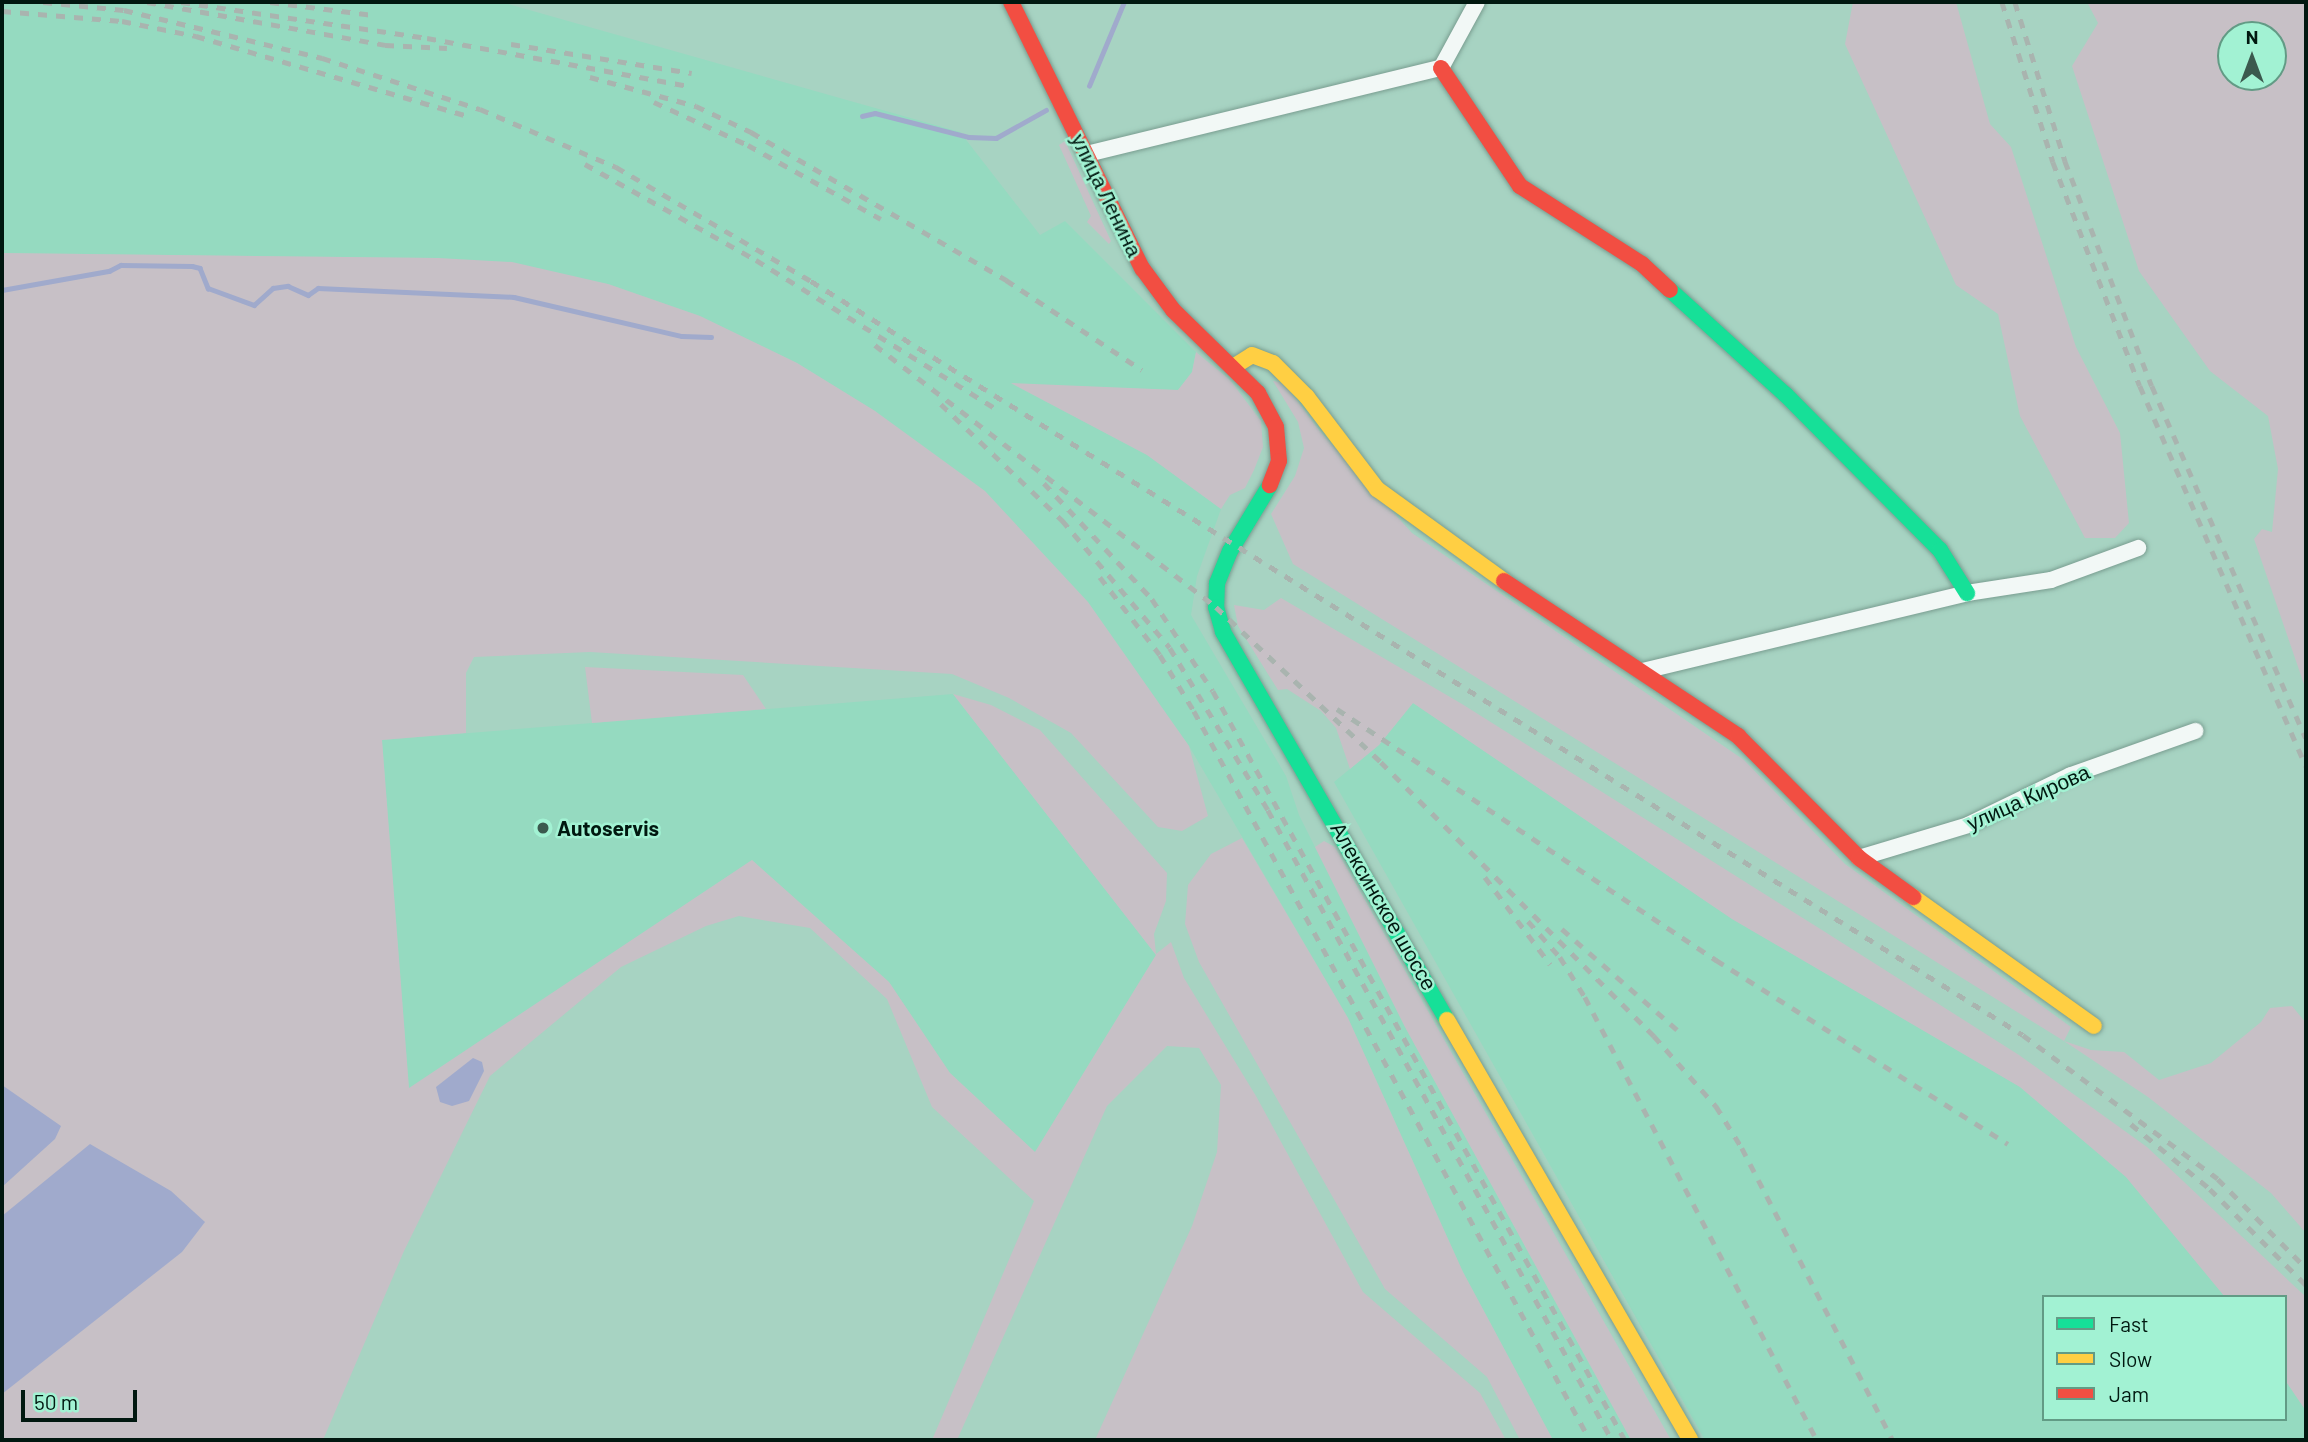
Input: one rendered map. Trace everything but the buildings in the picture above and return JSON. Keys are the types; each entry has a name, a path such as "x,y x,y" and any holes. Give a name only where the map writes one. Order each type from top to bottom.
{"street":[{"name":"улица Ленина","path":"1011,2 1151,282 1233,367"},
{"path":"1087,154 1441,68 1477,2"},
{"path":"1441,68 1520,186 1642,264 1786,395 1940,550 1967,593"},
{"path":"1233,367 1252,355 1273,363 1307,397 1335,439 1377,489 1554,617 1643,671 1738,736 1859,858 2094,1026"},
{"name":"Алексинское шоссе","path":"1233,367 1270,411 1278,432 1279,461 1266,495 1218,578 1216,603 1223,632 1690,1440"},
{"path":"1643,671 1967,593 2051,580 2138,548"},
{"name":"улица Кирова","path":"1859,858 1968,825 2071,775 2195,731"}],"shaded area":[{"path":"2,2 501,2 960,132 1040,235 1065,221 1196,352 1192,372 1178,390 1012,384 1147,455 1221,509 1197,576 1191,615 1286,776 1299,815 1405,1027 1631,1440 1553,1440 1463,1272 1348,1018 1189,746 1139,677 875,411 797,363 700,316 608,284 438,258 2,253"},
{"path":"1853,2 1956,2 1990,124 2011,147 2076,347 2120,433 2129,523 2115,538 2085,538 2020,416 1998,314 1956,285 1845,44"},
{"path":"2087,2 2306,2 2306,690 2254,539 2262,529 2272,532 2278,469 2268,416 2210,371 2139,271 2072,66 2098,23"},
{"path":"1065,141 1111,241 1109,244 1087,222 1091,216 1059,145"},
{"path":"2,253 438,258 512,262 608,284 700,316 797,363 875,411 985,491 1088,602 1189,746 1208,816 1182,831 1158,827 1071,733 1009,698 952,674 590,652 474,657 466,673 466,733 382,740 409,1088 752,860 889,982 950,1073 1035,1152 1156,955 953,694 991,705 1040,730 1167,873 1166,901 1154,934 1156,954 1171,942 1184,978 1256,1096 1363,1292 1480,1393 1506,1440 1095,1440 1192,1226 1217,1152 1221,1085 1199,1048 1167,1046 1107,1106 957,1440 932,1440 1034,1201 932,1107 887,999 810,928 739,916 706,926 621,967 490,1076 404,1251 323,1440 2,1440"},
{"path":"1196,352 1230,380 1261,421 1263,447 1254,470 1245,488 1230,495 1221,509 1147,455 1011,383 1178,390 1192,372"},
{"path":"1273,381 1284,383 1319,430 1412,533 1744,760 1845,864 2071,1027 2064,1041 1293,564 1271,514 1295,476 1304,448 1298,422"},
{"path":"1281,598 1462,704 2019,1055 2147,1147 2306,1297 2306,1411 2287,1383 2287,1295 2223,1295 2126,1177 2020,1087 1732,919 1413,703 1379,745 1350,769 1336,728 1321,711 1287,689 1278,690 1238,626 1234,605 1264,610"},
{"path":"585,667 743,675 766,709 592,723"},
{"path":"953,694 1156,955 1035,1152 950,1073 889,982 752,860 409,1089 382,740"},
{"path":"1413,703 1732,919 2020,1087 2126,1177 2223,1295 2042,1295 2042,1421 2287,1421 2287,1383 2306,1411 2306,1440 1705,1440 1334,782 1379,745"},
{"path":"1242,838 1348,1018 1463,1272 1553,1440 1520,1440 1487,1377 1385,1289 1199,962 1185,924 1188,885 1211,854"},
{"path":"1324,841 1335,847 1671,1440 1631,1440 1405,1027 1315,847"},
{"path":"2292,1006 2306,1023 2306,1233 2271,1193 2148,1097 2064,1041 2091,1050 2124,1052 2159,1080 2211,1063 2261,1022 2270,1008"}],"water":[{"path":"473,1058 482,1062 484,1071 469,1101 452,1106 440,1102 436,1087"},
{"path":"2,1085 61,1126 55,1139 2,1187"},
{"path":"90,1144 171,1191 205,1222 182,1252 2,1394 2,1216"}],"waterway":[{"path":"1089,86 1124,2"},
{"path":"862,116 875,113 969,137 996,138 1046,110"},
{"path":"2,290 109,271 121,265 192,266 200,268 208,288 254,305 273,288 288,286 308,295 318,288 514,297 682,336 711,337"}],"railway":[{"path":"43,2 124,10 322,58 480,109 616,167 811,281 2023,1035 2218,1179 2306,1268"},
{"path":"147,2 385,45 447,48"},
{"path":"181,2 427,38 689,86"},
{"path":"270,2 373,15"},
{"path":"2002,2 2053,162 2140,386 2306,766"},
{"path":"2015,2 2065,161 2152,386 2306,738"},
{"path":"2,11 122,21 196,36 471,117"},
{"path":"511,44 692,73"},
{"path":"590,77 696,106 751,132 1006,280 1142,370"},
{"path":"654,102 748,145 881,219"},
{"path":"585,164 756,260 1000,411"},
{"path":"875,345 1216,607 1381,762 1654,1036 1716,1106 1742,1148 1893,1440"},
{"path":"941,404 1062,520 1170,648 1268,810 1612,1440"},
{"path":"1044,483 1152,599 1213,691 1625,1440"},
{"path":"1100,577 1160,655 1194,711 1590,1440"},
{"path":"1337,709 1716,960 2008,1144"},
{"path":"1485,877 1550,964"},
{"path":"1528,921 1560,957 1585,997 1817,1440"},
{"path":"1562,929 1683,1035"},
{"path":"2131,1124 2210,1189 2306,1285"}],"traffic: fast":[{"path":"1670,290 1786,395 1940,550 1967,593"},
{"path":"1270,485 1230,551 1217,583 1216,607 1223,632 1447,1020"}],"traffic: slow":[{"path":"1233,367 1252,355 1273,363 1307,397 1377,489 1504,581"},
{"path":"1913,897 2094,1026"},
{"path":"1447,1020 1690,1440"}],"traffic: jam":[{"path":"1011,2 1142,268 1173,310 1258,393 1276,427 1279,461 1270,485"},
{"path":"1441,68 1520,186 1642,264 1670,290"},
{"path":"1504,581 1738,736 1859,858 1913,897"}],"place":[{"name":"Autoservis","path":"543,828"}]}
